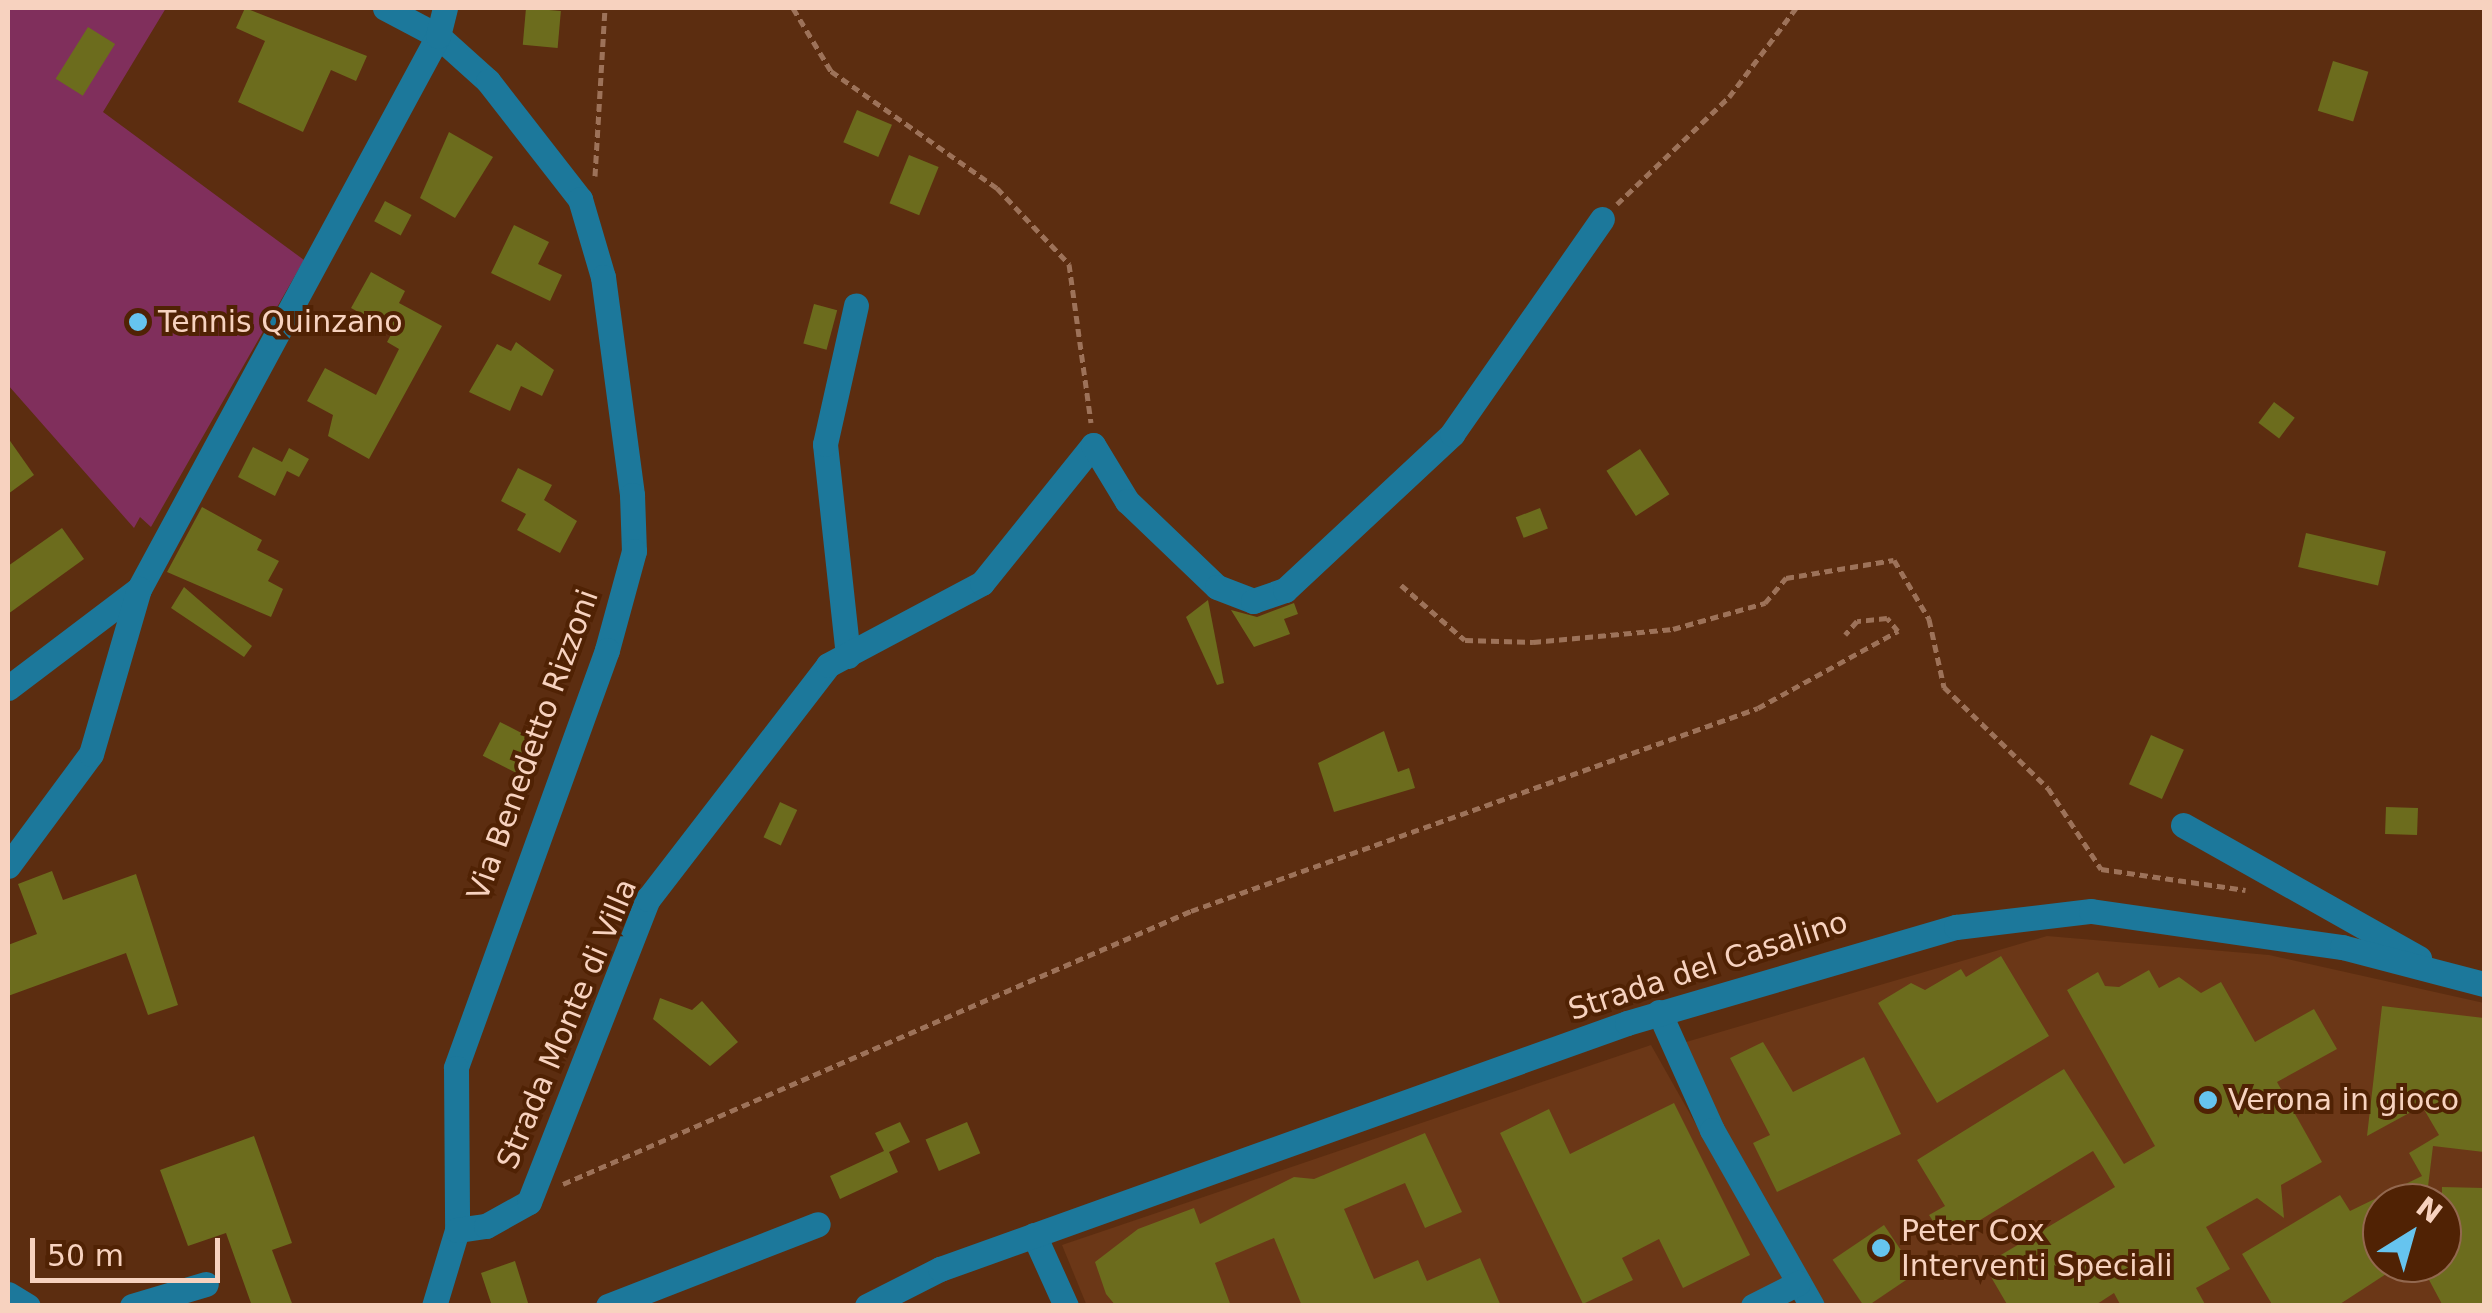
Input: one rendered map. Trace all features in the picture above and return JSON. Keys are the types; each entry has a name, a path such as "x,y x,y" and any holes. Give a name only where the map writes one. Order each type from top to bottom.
{"street":[{"name":"Via Benedetto Rizzoni","path":"384,8 438,36 488,80 580,199 621,392 634,550 456,1068 457,1230"},
{"path":"8,866 91,754 139,589 438,36 444,8"},
{"path":"1093,444 1126,500 1217,587 1253,601 1285,590 1452,434 1602,218"},
{"path":"848,656 825,444 856,305"},
{"name":"Strada Monte di Villa","path":"457,1230 486,1226 529,1202 648,899 828,665 982,583 1093,444"},
{"path":"8,688 139,589"},
{"name":"Strada del Casalino","path":"2182,825 2372,924 2427,964"},
{"name":"Strada del Casalino","path":"867,1306 1034,1235 1659,1012 1830,959 2035,912 2153,918 2427,964 2484,984"},
{"path":"1659,1012 1712,1130 1812,1306"},
{"path":"608,1306 818,1224"},
{"path":"434,1306 457,1230"},
{"path":"1034,1235 1066,1306"},
{"path":"1753,1306 1798,1282"},
{"path":"132,1306 206,1284"},
{"path":"8,1294 28,1306"}],"path":[{"path":"580,199 595,177 604,8"},
{"path":"793,8 831,71 997,188 1069,264 1093,444"},
{"path":"1602,218 1729,97 1796,8"},
{"path":"1401,585 1466,640 1533,642 1673,629 1764,602 1786,578 1894,560 1929,620 1944,687 2048,788 2102,869 2261,894"},
{"path":"529,1202 1190,911 1758,708 1898,631 1887,618 1857,621 1845,635"}],"shaded area":[{"name":"Tennis Quinzano","path":"8,8 166,8 103,112 304,260 151,527 140,517 134,528 8,385"},
{"path":"2047,936 2269,955 2484,1003 2484,1305 1824,1305 1676,1045"},
{"path":"1651,1045 1784,1280 1738,1306 1087,1306 1062,1245"}],"building":[{"path":"245,8 367,56 356,81 331,70 303,132 238,102 265,41 236,28"},
{"path":"526,8 561,11 558,48 523,45"},
{"path":"88,27 115,44 83,96 56,79"},
{"path":"2333,61 2368,72 2353,122 2318,111"},
{"path":"857,110 892,125 878,157 843,142"},
{"path":"449,132 493,157 455,218 420,198"},
{"path":"909,155 939,167 919,215 890,203"},
{"path":"385,201 411,215 401,235 374,221"},
{"path":"514,225 549,242 538,264 562,275 550,301 491,273"},
{"path":"371,272 405,291 399,303 442,326 369,459 328,436 333,415 307,401 325,368 376,395 399,349 387,342 393,331 351,308"},
{"path":"814,304 837,310 827,350 803,344"},
{"path":"516,342 554,370 542,396 521,386 510,411 469,392 497,344 511,351"},
{"path":"2274,402 2295,418 2279,438 2258,423"},
{"path":"8,438 34,475 8,494"},
{"path":"253,447 282,462 289,448 309,459 299,477 287,471 275,496 238,477"},
{"path":"1640,449 1669,494 1636,516 1606,471"},
{"path":"518,468 552,485 544,500 577,521 560,553 517,530 526,514 501,501"},
{"path":"202,507 262,540 257,550 279,561 268,581 283,589 271,617 167,572"},
{"path":"1540,508 1548,529 1524,538 1516,517"},
{"path":"62,528 84,559 8,614 8,566"},
{"path":"2306,533 2386,551 2378,586 2298,567"},
{"path":"184,587 252,646 244,657 171,608"},
{"path":"1208,600 1224,683 1217,685 1186,617"},
{"path":"1294,603 1298,614 1284,619 1290,634 1254,647 1231,610 1257,617"},
{"path":"500,722 536,740 518,774 483,756"},
{"path":"1384,731 1398,772 1409,768 1415,788 1334,812 1318,763"},
{"path":"2151,735 2184,750 2162,799 2129,784"},
{"path":"780,802 797,810 781,845 764,837"},
{"path":"2386,807 2418,808 2417,835 2385,834"},
{"path":"52,871 63,900 136,874 178,1005 148,1015 126,953 8,996 8,945 37,934 18,884"},
{"path":"2001,956 2049,1036 1937,1103 1878,1003 1911,983 1925,990 1961,969 1966,977"},
{"path":"2149,970 2159,988 2179,977 2201,993 2221,982 2255,1042 2314,1009 2337,1049 2277,1082 2322,1162 2281,1185 2284,1218 2257,1198 2206,1227 2230,1269 2196,1288 2206,1306 2121,1306 2114,1293 2094,1306 2008,1306 1984,1265 2115,1187 2093,1151 1946,1241 1929,1215 1945,1206 1917,1160 2064,1069 2124,1164 2155,1146 2067,990 2098,972 2105,986 2119,987"},
{"path":"660,998 692,1010 702,1001 738,1042 710,1066 653,1019"},
{"path":"2382,1006 2484,1018 2484,1152 2433,1146 2428,1183 2408,1183 2422,1176 2409,1153 2439,1135 2422,1106 2367,1136"},
{"path":"1763,1042 1793,1092 1864,1057 1901,1134 1777,1192 1753,1143 1770,1135 1730,1058"},
{"path":"1674,1103 1750,1255 1683,1288 1659,1239 1622,1258 1633,1280 1583,1304 1500,1133 1549,1109 1570,1154"},
{"path":"900,1122 910,1142 889,1152 898,1172 840,1199 830,1176 884,1151 875,1133"},
{"path":"967,1122 980,1153 939,1171 926,1140"},
{"path":"1425,1133 1462,1212 1425,1228 1405,1183 1344,1209 1374,1279 1418,1260 1427,1281 1480,1258 1501,1306 1302,1306 1274,1238 1215,1263 1231,1306 1116,1306 1106,1294 1095,1262 1138,1229 1194,1208 1200,1224 1294,1177 1314,1179"},
{"path":"254,1136 292,1243 272,1250 293,1306 252,1306 226,1233 188,1246 160,1170"},
{"path":"2462,1187 2484,1188 2484,1306 2443,1306 2431,1283 2462,1283"},
{"path":"2340,1195 2350,1211 2362,1205 2362,1283 2372,1283 2337,1306 2273,1306 2242,1254"},
{"path":"1884,1225 1916,1273 1864,1306 1833,1260"},
{"path":"515,1261 529,1306 492,1306 481,1273"}],"place":[{"name":"Tennis Quinzano","path":"138,322"},
{"name":"Verona in gioco","path":"2208,1100"},
{"name":"Peter Cox Interventi Speciali","path":"1881,1248"}]}
